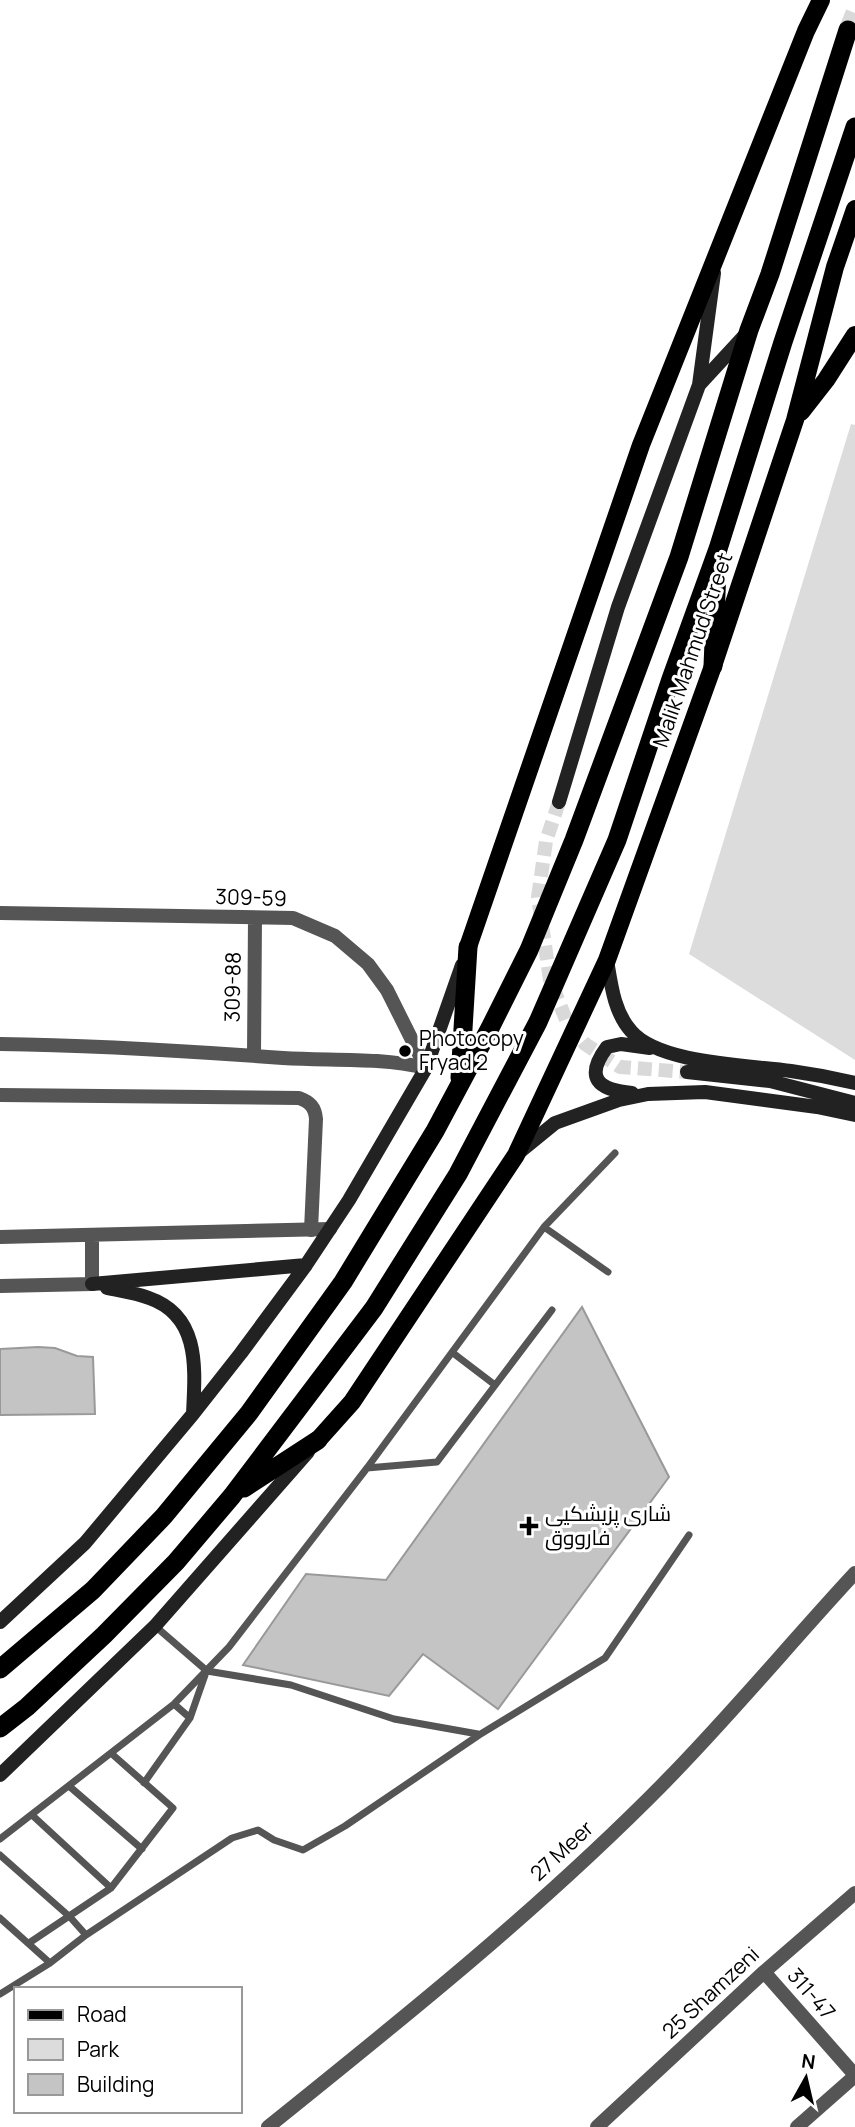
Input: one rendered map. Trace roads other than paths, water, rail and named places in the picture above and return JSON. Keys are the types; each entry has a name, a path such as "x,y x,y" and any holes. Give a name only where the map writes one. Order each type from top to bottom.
{"highway":[{"path":"0,1669 93,1590 164,1516 249,1413 343,1282 435,1131 460,1084 529,950 573,840 678,557 749,330 770,274 848,30"},
{"path":"0,1728 27,1707 104,1635 176,1562 232,1496 374,1308 458,1174 538,1023 617,840 718,549 855,127"},
{"path":"713,666 718,549"},
{"path":"460,1084 468,947"},
{"path":"232,1496 318,1440"}],"main road":[{"path":"0,1622 85,1543 242,1353 330,1229 426,1068 641,445 718,248 821,0"},
{"name":"Malik Mahmud Street","path":"318,1440 352,1402 516,1155 607,960 713,666 795,420 835,267 855,209"},
{"path":"559,802 618,607 699,385 718,248"},
{"path":"699,385 749,330"},
{"path":"795,420 826,380 855,335"},
{"path":"607,960 611,988 620,1013 631,1031 643,1042 659,1049"},
{"path":"855,1083 621,1044 607,1047 598,1059 596,1073 600,1085 607,1090 649,1094 705,1092 817,1107 855,1115"},
{"path":"687,1072 769,1081 855,1103"},
{"path":"516,1155 555,1123 619,1100 649,1094"},
{"path":"92,1284 306,1265"},
{"path":"92,1284 151,1298 180,1320 194,1350 193,1413"},
{"path":"0,1774 155,1626 318,1440"}],"street":[{"name":"309-59","path":"0,913 293,918 335,936 368,964 387,990 426,1068"},
{"name":"309-88","path":"254,1055 255,918"},
{"path":"0,1044 114,1046 386,1060 426,1068"},
{"path":"0,1095 306,1100 312,1106 316,1119 311,1230"},
{"path":"0,1237 330,1229"},
{"path":"0,1286 92,1284 92,1236"},
{"name":"27 Meer","path":"268,2127 392,2028 527,1913 666,1782 855,1573"},
{"name":"25 Shamzeni","path":"597,2127 764,1972 855,1893"},
{"name":"311-47","path":"764,1972 855,2075"},
{"path":"797,2127 855,2075"}],"lane":[{"path":"0,1839 174,1704 229,1647 368,1468 544,1227 615,1153"},
{"path":"544,1227 608,1272"},
{"path":"368,1468 437,1462 552,1310"},
{"path":"453,1353 495,1385"},
{"path":"0,1994 50,1964 86,1935 240,1834 258,1830 274,1840 303,1850 345,1826 479,1734 605,1658 689,1535"},
{"path":"155,1626 207,1671 291,1685 394,1719 479,1734"},
{"path":"144,1783 190,1718 207,1671"},
{"path":"174,1704 190,1718"},
{"path":"29,1943 111,1888 173,1808 112,1754"},
{"path":"69,1786 142,1849"},
{"path":"32,1815 111,1888"},
{"path":"0,1855 70,1917 86,1935"},
{"path":"0,1918 50,1964"}],"tunnel":[{"path":"848,30 855,13"},
{"path":"559,802 546,841 538,897 550,980 567,1022 585,1044 620,1067 687,1072"}],"place":[{"name":"Photocopy Fryad 2","path":"405,1051"},
{"name":"شاری پزیشکیی فارووق","path":"529,1526"}]}
